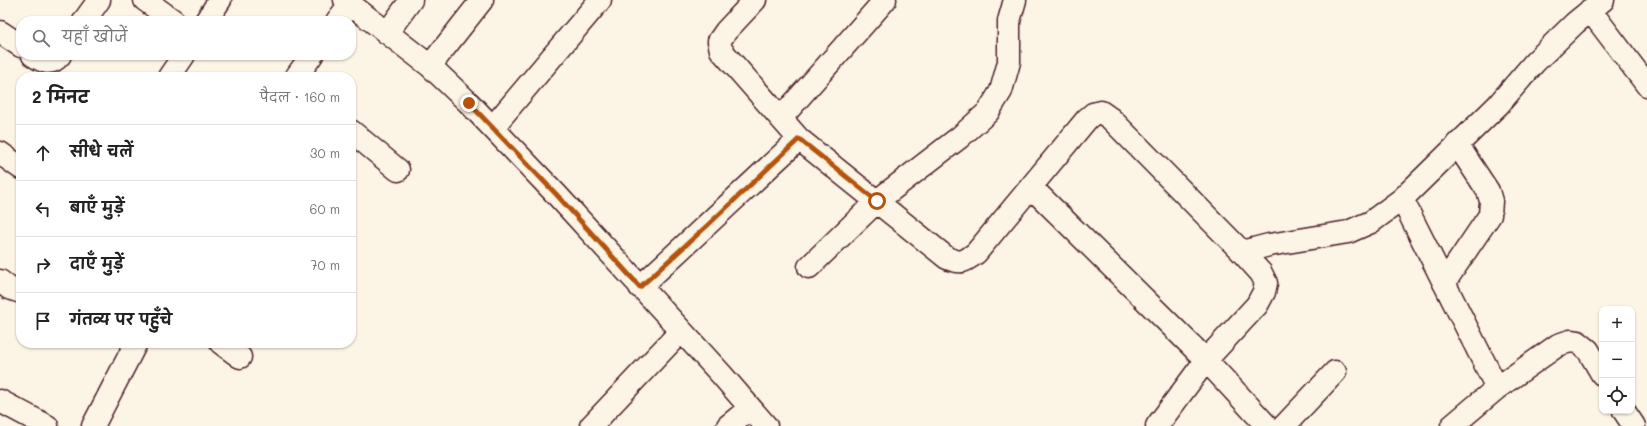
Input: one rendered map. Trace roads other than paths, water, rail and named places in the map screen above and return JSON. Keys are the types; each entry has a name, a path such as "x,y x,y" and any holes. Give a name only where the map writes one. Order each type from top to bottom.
{"street":[{"path":"88,16 99,0"},
{"path":"145,0 167,16"},
{"path":"209,16 220,0"},
{"path":"387,33 411,0"},
{"path":"430,66 482,0"},
{"path":"493,127 600,0"},
{"path":"755,0 723,36 720,41 721,50 799,139 947,258 957,263 966,261 976,253 1086,119 1093,114 1101,112 1111,119 1242,252 1260,273 1266,283 1264,292 1257,305 1206,360 1157,426"},
{"path":"781,118 885,0"},
{"path":"809,268 877,201 960,137 988,112 1001,91 1009,62 1009,21 1015,0"},
{"path":"340,16 348,2 430,66 469,103 556,194 766,426"},
{"path":"1242,252 1269,245 1348,232 1372,222 1402,199 1498,105 1535,62 1596,5 1647,85"},
{"path":"0,32 16,43"},
{"path":"40,60 49,63 56,60"},
{"path":"172,72 181,60"},
{"path":"300,72 308,60"},
{"path":"356,135 398,170"},
{"path":"640,287 799,139"},
{"path":"1444,283 1490,215 1492,201 1488,191 1457,144"},
{"path":"0,153 16,164"},
{"path":"1031,187 1206,360 1267,426"},
{"path":"1402,199 1497,388"},
{"path":"0,282 16,290"},
{"path":"592,426 681,331"},
{"path":"1452,426 1497,388 1558,345 1570,341 1578,342 1588,350 1599,369"},
{"path":"94,426 133,348"},
{"path":"228,348 240,356"},
{"path":"1284,426 1335,372"},
{"path":"0,401 47,426"},
{"path":"728,426 750,408"},
{"path":"1626,414 1634,426"}]}
